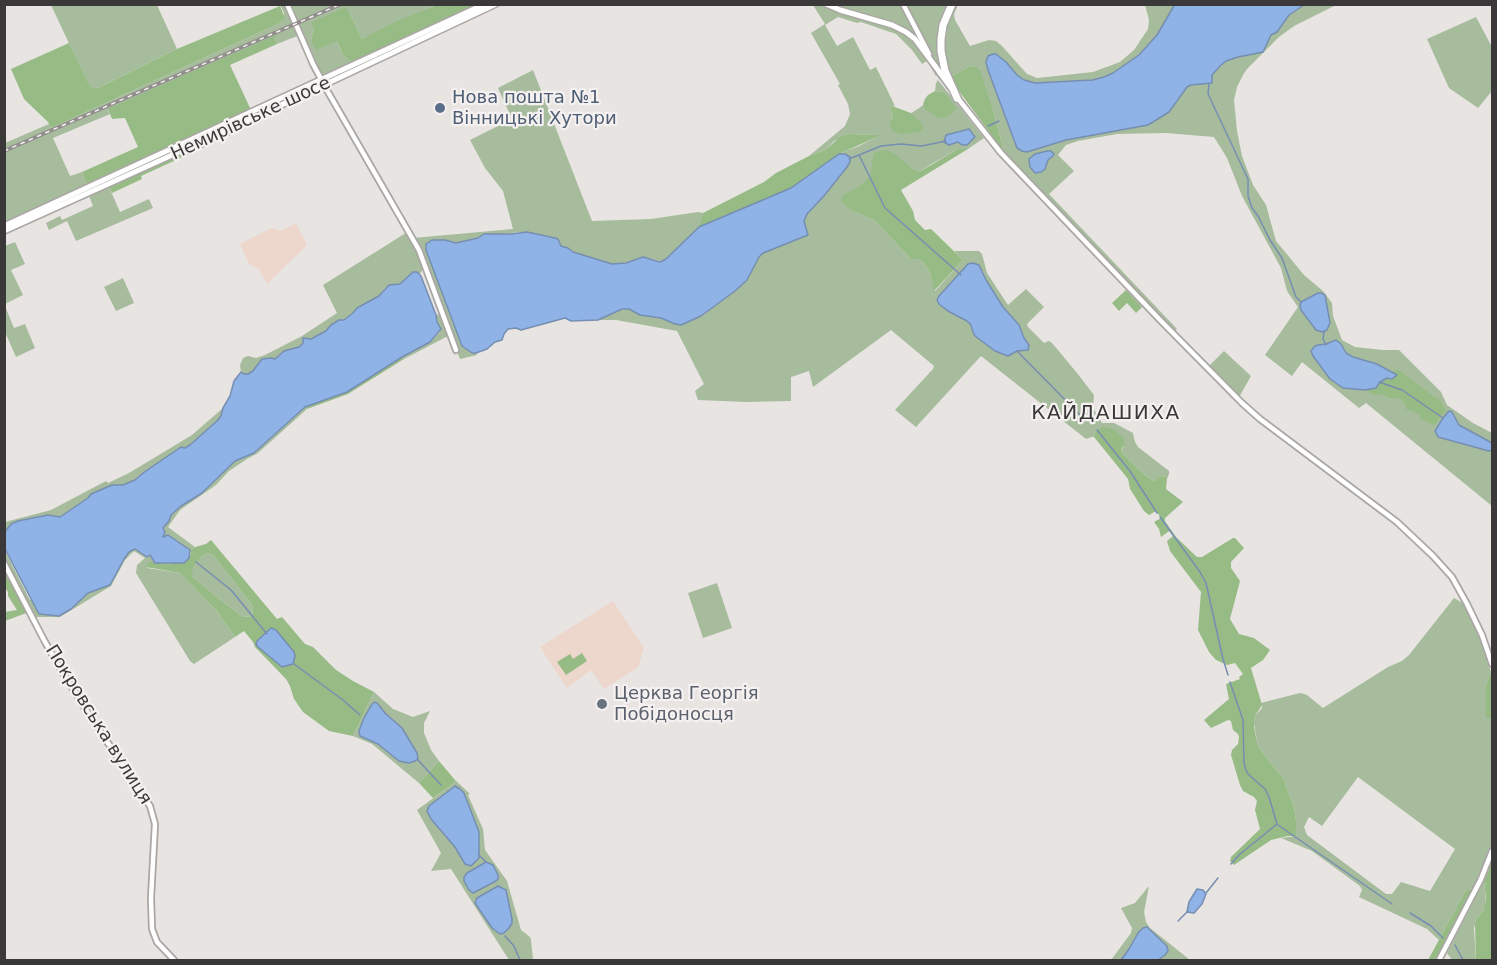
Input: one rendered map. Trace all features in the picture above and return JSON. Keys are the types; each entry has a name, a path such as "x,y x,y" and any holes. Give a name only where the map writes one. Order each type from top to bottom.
{"highway":[{"path":"952,4 943,25 940,51 945,71 957,98"}],"main road":[{"path":"287,4 323,83 419,250 456,350"},
{"name":"Немирівське шосе","path":"4,226 323,83 485,4"},
{"name":"Немирівське шосе","path":"4,231 496,4"},
{"path":"826,4 892,25 906,32 915,39 941,74"},
{"path":"903,4 941,74 1001,153 1161,321 1250,410 1397,522 1452,577 1482,635 1492,664"},
{"name":"Покровська вулиця","path":"4,564 61,670 150,806 155,824 150,897 152,929 157,942 174,960"},
{"path":"1439,960 1481,879 1492,851"}],"shaded area":[{"path":"296,223 307,245 267,284 259,269 249,264 240,244 272,228 281,231"},
{"path":"613,601 644,648 638,667 604,689 591,670 567,688 540,647"}],"green space":[{"path":"51,5 157,5 177,49 98,88 93,88 89,86"},
{"path":"280,5 436,5 362,39 349,12 312,23 314,29 311,40 337,41 343,55 351,62 324,75 316,63 313,64 300,35 277,44 274,37 108,110 110,114 53,138 70,176 82,172 87,185 5,222 5,143 49,124 51,128 280,23 284,13"},
{"path":"437,5 475,5 351,62 343,55 337,41 316,50 311,40 314,29 311,23 345,7 362,39 397,21"},
{"path":"813,5 958,5 954,14 955,20 970,46 989,40 996,41 1027,74 1037,78 1093,72 1120,62 1134,50 1148,29 1149,20 1145,5 1180,5 1162,35 1139,55 1113,73 1093,80 1035,83 1017,75 996,54 988,70 1015,144 1027,152 1066,140 1148,125 1169,112 1187,87 1212,83 1212,75 1226,61 1263,52 1271,35 1277,32 1292,5 1336,5 1294,26 1279,37 1243,75 1234,100 1242,156 1253,185 1266,205 1276,241 1304,275 1323,291 1332,303 1333,316 1342,340 1355,347 1399,350 1441,392 1447,405 1492,433 1492,506 1366,403 1359,408 1302,362 1292,376 1265,355 1298,307 1287,291 1281,268 1242,196 1227,158 1214,137 1166,133 1117,134 1066,145 1058,155 1074,171 1049,194 1177,329 1173,333 1038,192 1040,189 1004,152 993,109 979,69 971,66 951,76 945,71 936,76 927,61 922,64 896,34 838,17 825,25 837,46 853,37 870,70 876,67 895,106 892,106 891,120 910,114 925,104 948,98 944,92 935,91 938,80 984,138 968,149 958,149 933,163 856,212 874,220 911,259 919,259 925,264 931,275 935,291 963,260 954,251 979,251 982,254 987,273 1008,305 1026,289 1044,307 1027,324 1028,327 1044,343 1049,341 1052,343 1094,395 1093,408 1102,423 1114,423 1133,433 1138,447 1169,471 1167,479 1163,476 1154,481 1146,476 1122,453 1121,450 1124,447 1094,436 1086,439 981,356 916,427 895,410 934,366 891,330 813,387 809,371 791,377 791,401 698,400 695,391 704,384 677,331 616,320 598,320 618,310 631,309 640,315 661,318 681,325 705,314 746,280 643,257 621,264 612,264 573,252 561,246 558,239 519,232 426,247 453,324 472,353 477,355 460,359 424,267 420,274 413,272 400,284 392,284 385,288 379,296 299,347 281,353 275,359 262,359 248,374 241,372 240,365 243,358 265,355 302,336 337,313 323,285 409,231 413,238 513,229 503,191 485,168 470,140 512,119 498,88 533,70 592,221 651,219 698,212 703,213 700,225 833,156 877,137 877,135 849,134 834,141 825,150 809,156 845,126 850,114 848,104 838,85 840,84 811,33 825,24"},
{"path":"280,6 284,19 280,23 51,128 48,122 24,99 11,69 69,43 89,85 98,88 177,49"},
{"path":"1476,17 1492,47 1492,91 1478,108 1449,88 1427,39"},
{"path":"274,36 277,44 230,65 251,110 87,185 82,172 138,147 125,118 112,119 108,109"},
{"path":"971,66 980,70 1004,152 956,87 951,76"},
{"path":"935,91 944,92 956,108 953,113 939,118 925,109 923,104 925,99"},
{"path":"892,106 911,113 922,124 923,129 919,132 901,134 893,131 890,124 893,115"},
{"path":"241,127 242,130 141,176 142,179 112,193 109,187"},
{"path":"849,134 877,135 877,137 839,154 791,188 699,227 703,213 764,182 776,173 825,150 840,137"},
{"path":"958,149 968,149 901,190 913,211 915,220 925,230 931,229 963,260 934,291 931,275 925,264 919,259 911,259 874,220 851,210 841,199 843,195 859,187 871,175 875,152 887,150 919,172"},
{"path":"109,187 120,212 149,199 153,208 76,241 67,221 49,230 46,223 60,216 62,220 93,206 89,196"},
{"path":"15,242 25,264 11,270 23,295 5,304 5,246"},
{"path":"123,278 134,303 116,311 104,287"},
{"path":"1126,290 1142,307 1136,313 1127,303 1119,311 1112,303"},
{"path":"5,306 14,328 25,324 35,348 16,357 5,332"},
{"path":"440,314 448,336 404,359 402,357 430,342 439,333 441,329 436,315"},
{"path":"1224,351 1251,376 1238,399 1207,368"},
{"path":"402,357 404,359 348,394 307,409 305,407 347,392"},
{"path":"1399,370 1440,400 1446,411 1436,424 1433,425 1420,418 1419,414 1406,409 1405,403 1399,398 1389,398 1381,394 1373,395 1365,390 1376,388 1379,382 1397,375 1393,371"},
{"path":"305,407 307,409 258,453 229,471 216,485 180,510 168,527 195,547 190,550 168,536 163,538 162,528 171,515 202,493 235,461 254,453"},
{"path":"223,408 220,418 190,445 135,480 123,485 112,485 91,494 60,517 48,515 5,532 5,522 51,510 106,481 108,483 129,473 192,435"},
{"path":"1103,427 1115,430 1124,439 1122,453 1146,476 1154,481 1162,476 1167,478 1166,489 1183,502 1165,518 1165,521 1176,537 1197,557 1202,557 1233,538 1244,548 1231,562 1231,568 1240,581 1230,619 1239,634 1254,638 1270,650 1263,660 1251,668 1262,705 1255,716 1254,727 1259,748 1283,778 1294,807 1296,836 1271,840 1234,865 1230,861 1231,857 1260,829 1255,810 1257,801 1243,791 1240,785 1231,755 1232,750 1238,744 1239,737 1233,730 1231,721 1228,720 1211,728 1204,720 1229,699 1226,684 1240,679 1239,677 1243,674 1235,663 1227,665 1216,660 1209,652 1198,630 1201,592 1170,551 1167,541 1173,536 1169,531 1161,537 1154,522 1161,518 1156,511 1149,515 1144,511 1130,489 1128,479 1094,437 1097,430"},
{"path":"211,540 277,619 282,617 305,644 313,647 336,670 374,692 353,736 329,731 303,712 294,699 286,679 255,647 244,631 235,637 217,611 180,573 146,567 149,562 170,564 191,554 190,550 195,547","holes":["207,553 213,555 250,602 253,608 252,616 243,617 192,576 193,567 202,556"]},
{"path":"4,549 30,600 79,600 88,593 110,585 124,559 129,552 135,549 146,556 150,555 155,563 149,563 147,568 180,573 217,611 235,637 194,664 190,661 136,573 137,565 145,558 134,551 125,560 111,586 60,617 32,617 5,563"},
{"path":"207,553 213,555 250,602 253,608 252,616 243,617 192,576 193,567"},
{"path":"4,563 29,612 5,621 5,612 17,610 5,588"},
{"path":"717,583 732,628 703,638 688,593"},
{"path":"1454,598 1466,605 1491,672 1485,687 1487,718 1492,718 1492,861 1490,867 1487,866 1477,887 1466,890 1439,940 1427,929 1359,897 1362,890 1360,886 1312,851 1281,838 1296,836 1294,807 1283,778 1259,748 1254,723 1255,716 1262,708 1261,703 1301,693 1323,708 1409,655","holes":["1358,777 1455,849 1430,891 1401,882 1392,894 1386,894 1307,835 1304,827 1309,817 1322,826"]},
{"path":"582,653 587,661 566,675 557,662 570,654 573,659"},
{"path":"1491,672 1492,718 1486,718 1485,687"},
{"path":"374,692 393,709 413,717 430,711 424,723 424,733 431,750 439,761 419,783 372,744 353,736"},
{"path":"439,761 455,780 433,798 419,783"},
{"path":"455,780 470,794 468,795 483,829 485,850 507,881 521,930 531,940 533,960 509,960 451,869 431,871 441,853 417,810"},
{"path":"1492,861 1492,960 1476,960 1475,924 1476,919 1484,910 1486,900 1484,881"},
{"path":"1484,881 1486,905 1476,919 1474,929 1476,960 1452,960 1447,953"},
{"path":"1149,886 1144,912 1146,922 1150,928 1190,960 1111,960 1131,933 1132,928 1121,908 1135,903"},
{"path":"1477,887 1439,960 1428,960 1466,890"}],"water":[{"path":"1175,4 1304,5 1289,15 1277,32 1271,35 1263,52 1226,61 1212,75 1212,83 1187,87 1169,112 1148,125 1066,140 1027,152 1017,148 988,70 986,62 988,56 996,54 1017,75 1035,83 1093,80 1104,77 1139,55 1157,35"},
{"path":"969,129 975,137 967,145 958,142 949,145 944,142 946,135"},
{"path":"1051,151 1053,156 1048,160 1045,169 1035,173 1030,167 1029,159 1035,154"},
{"path":"839,154 850,157 850,162 807,214 804,221 808,235 763,253 747,280 735,291 701,316 681,325 661,318 640,315 629,309 622,309 598,320 571,321 565,318 521,330 508,329 502,340 495,342 487,349 472,353 462,346 426,250 426,244 432,240 456,243 478,238 484,234 527,232 558,239 561,246 573,252 612,264 626,263 643,257 660,262 699,227 791,188"},
{"path":"968,264 979,265 1003,307 1019,325 1029,345 1028,350 1017,351 1008,356 995,351 975,336 967,321 939,304 937,300 939,296"},
{"path":"413,272 421,276 441,329 430,342 347,392 305,407 254,453 235,461 202,493 181,506 171,515 163,528 165,532 163,537 168,535 190,550 189,558 184,563 155,563 150,555 147,557 135,549 129,552 124,559 110,585 88,593 71,609 59,616 39,614 5,549 5,532 11,524 48,515 60,517 91,494 112,485 123,485 135,480 181,447 185,448 190,445 218,420 230,396 234,381 241,372 248,374 262,359 275,359 284,351 299,347 303,343 303,338 311,339 326,331 331,325 344,320 357,308 379,296 389,285 400,284"},
{"path":"1318,293 1325,295 1330,323 1327,330 1322,332 1316,330 1300,306 1301,302"},
{"path":"1336,340 1346,353 1377,364 1397,375 1380,382 1376,388 1365,390 1343,388 1330,379 1311,351 1315,346"},
{"path":"1449,411 1452,412 1459,425 1492,443 1492,450 1438,437 1435,431"},
{"path":"271,628 276,630 294,652 293,664 282,667 256,644"},
{"path":"375,702 402,728 417,753 418,759 409,763 399,761 378,744 360,736 359,731 364,718"},
{"path":"455,786 464,793 479,832 479,858 471,866 465,864 427,811 429,806"},
{"path":"486,862 493,865 498,879 473,893 469,890 464,877"},
{"path":"498,886 506,890 512,919 509,928 500,934 492,928 475,903 477,898"},
{"path":"1197,889 1203,890 1206,894 1202,904 1194,913 1187,912 1189,902"},
{"path":"1147,927 1167,946 1168,951 1165,955 1158,960 1121,960 1138,933"}],"waterway":[{"path":"1209,84 1208,94 1248,179 1248,196 1252,208 1282,258 1296,297 1301,302"},
{"path":"988,126 999,121"},
{"path":"849,159 881,146 901,144 922,146 946,141"},
{"path":"859,155 885,208 961,275"},
{"path":"1324,332 1323,339 1326,345"},
{"path":"1017,351 1086,421"},
{"path":"1379,382 1402,390 1443,418"},
{"path":"1097,430 1130,471 1157,513"},
{"path":"1160,517 1206,583 1228,675"},
{"path":"196,562 231,590 267,634"},
{"path":"294,664 360,715"},
{"path":"1230,682 1243,720 1246,770 1265,789 1277,824 1231,864"},
{"path":"417,759 441,785"},
{"path":"1278,825 1392,904"},
{"path":"479,855 486,862"},
{"path":"1206,893 1218,878"},
{"path":"1178,921 1188,911"},
{"path":"1410,913 1431,926 1443,938"},
{"path":"505,936 514,946 520,960"},
{"path":"1455,945 1463,960"}],"railway":[{"path":"4,151 341,4"}],"place":[{"name":"Нова пошта №1 Вінницькі Хутори","path":"440,108"},
{"name":"Церква Георгія Побідоносця","path":"602,704"}],"district":[{"name":"КАЙДАШИХА","path":"1106,414"}]}
